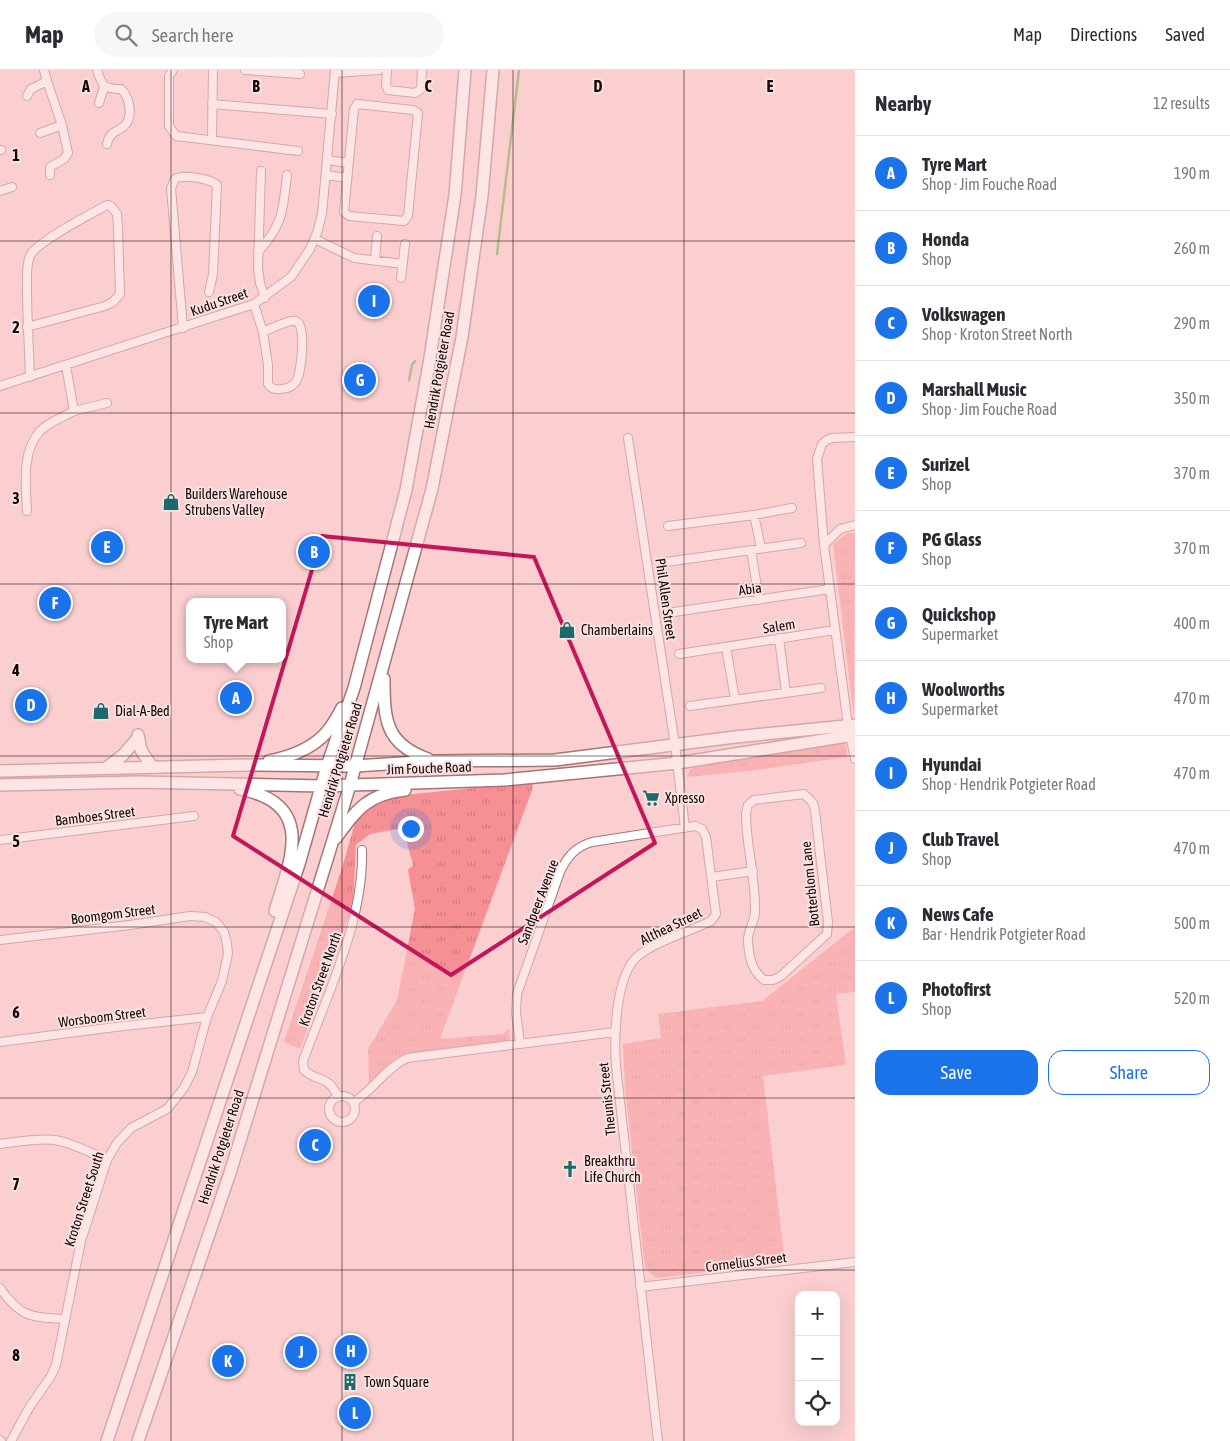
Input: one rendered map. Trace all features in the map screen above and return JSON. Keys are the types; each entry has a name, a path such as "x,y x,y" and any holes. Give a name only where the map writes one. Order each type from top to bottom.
{"main road":[{"path":"461,70 462,113"},
{"name":"Hendrik Potgieter Road","path":"107,1441 299,864 327,766 354,688 406,490 416,440 455,195 465,70"},
{"name":"Hendrik Potgieter Road","path":"138,1441 230,1172 329,847 356,766 432,489 462,337 482,196 493,70"},
{"path":"384,662 384,707 390,731 406,750 434,761"},
{"path":"246,765 290,756 312,745 325,734 354,688"},
{"name":"Jim Fouche Road","path":"0,771 246,765 356,766 434,761 555,760 675,745 852,730"},
{"name":"Jim Fouche Road","path":"0,785 138,782 322,786 504,780 678,763 852,730"},
{"path":"106,768 123,755 137,737 141,750 152,767"},
{"path":"197,783 263,795 277,805 287,818 293,835 292,849 286,873 255,979 253,1002"},
{"path":"329,847 351,817 369,800 393,791 425,787 439,783"},
{"path":"147,1441 161,1375"}],"street":[{"path":"44,70 62,125 68,153 50,167 50,174"},
{"path":"97,70 104,86 99,103"},
{"path":"173,70 169,76 169,126 171,131 179,137 298,151"},
{"path":"212,140 213,70"},
{"path":"245,70 300,74"},
{"path":"335,72 376,70"},
{"path":"387,70 386,85 388,90 415,93 420,90 422,70"},
{"name":"Kudu Street","path":"0,386 254,304 265,298 291,277 310,249 322,214 335,72"},
{"path":"27,96 31,89 47,81"},
{"path":"104,86 121,89 127,98 129,106 126,124 110,135 107,144"},
{"path":"212,104 332,114"},
{"path":"358,104 413,110 418,113 406,219 401,221 346,214 344,209 347,178 354,109 358,104"},
{"path":"40,133 62,125"},
{"path":"328,160 348,163"},
{"path":"261,171 258,252 260,283 265,298"},
{"path":"258,252 269,239 283,213 287,175"},
{"path":"326,175 347,178"},
{"path":"183,328 171,188 174,180 178,178 208,179 218,184 213,274 209,292"},
{"path":"0,191 12,187"},
{"path":"27,327 105,306 117,299 120,294 118,228 116,214 111,206 107,205 45,241 35,248 30,256 27,268 27,327 30,377"},
{"path":"375,260 378,236"},
{"path":"315,238 354,258 402,264"},
{"path":"401,278 405,244"},
{"path":"254,304 263,332 268,365 268,384 277,390 292,386 297,380 301,359 302,338 300,324 296,321 291,321 263,332"},
{"path":"66,366 74,411"},
{"path":"27,511 26,473 28,456 40,431 50,423 74,411 107,403"},
{"path":"855,437 826,440 822,444 817,459 824,545 855,759"},
{"name":"Phil Allen Street","path":"628,438 678,763 685,828"},
{"path":"668,526 792,508"},
{"path":"754,515 762,548"},
{"path":"824,545 840,530 855,525"},
{"path":"666,562 801,543"},
{"path":"750,550 759,600"},
{"name":"Abia","path":"674,612 830,589"},
{"name":"Salem","path":"679,654 835,630"},
{"path":"779,638 786,692"},
{"path":"726,647 735,699"},
{"path":"690,706 821,688"},
{"name":"Botterblom Lane","path":"804,794 813,803 828,922 827,934 781,976 768,980 760,977 753,967 748,942 750,926 755,915 753,871 746,821 748,806 754,800 804,794"},
{"name":"Bamboes Street","path":"0,840 194,816"},
{"name":"Sandpeer Avenue","path":"520,1043 516,1012 517,994 560,872 571,854 577,848 592,842 699,826 706,837"},
{"name":"Althea Street","path":"615,1032 623,976 630,964 646,951 708,923 714,918 716,910 706,837"},
{"name":"Kroton Street North","path":"338,1097 332,1085 327,1081 308,1074 304,1070 303,1061 348,940 357,908 362,872 362,850"},
{"path":"712,877 753,871"},
{"name":"Boomgom Street","path":"0,940 190,916 205,917 216,922 224,932"},
{"name":"Kroton Street South","path":"11,1441 56,1365 61,1350 64,1319 81,1241 107,1160 117,1143 131,1128 167,1109 184,1088 192,1072 207,1017 222,981 228,954 224,932"},
{"name":"Worsboom Street","path":"0,1042 207,1017"},
{"path":"354,1102 361,1098 395,1065 407,1058 615,1032"},
{"name":"Theunis Street","path":"615,1032 616,1066 658,1441"},
{"path":"338,1097 346,1097 354,1102 356,1110 353,1117 347,1122 339,1122 332,1118 329,1110 331,1102 338,1097"},
{"path":"0,1144 36,1139 55,1140 67,1143 107,1160"},
{"name":"Cornelius Street","path":"640,1287 855,1262"},
{"path":"0,1288 18,1310 40,1318 64,1319"}],"highlighted area":[{"path":"322,536 534,557 655,843 451,975 233,836"}],"green space":[{"path":"848,533 855,533 854,718 833,544"},
{"path":"836,742 846,745 847,757 749,771 687,777 690,769 714,763"},
{"path":"533,782 532,790 440,1039 503,1034 509,1028 510,1041 417,1052 396,1058 369,1083 368,1049 397,1000 415,909 408,870 413,865 403,828 370,834 356,845 353,905 300,1049 284,1042 342,868 355,823 371,806 404,795"},
{"path":"855,927 855,992 836,994 846,1065 763,1076 785,1263 656,1278 645,1268 625,1089 623,1044 661,1038 658,1014 762,1001"}],"waterway":[{"path":"497,254 519,70"},
{"path":"409,380 412,365 415,361"}],"place":[{"name":"Hyundai","path":"374,301"},
{"name":"Quickshop","path":"360,380"},
{"name":"Builders Warehouse Strubens Valley","path":"171,502"},
{"name":"Surizel","path":"107,547"},
{"name":"Honda","path":"314,552"},
{"name":"PG Glass","path":"55,603"},
{"name":"Chamberlains","path":"567,630"},
{"name":"Tyre Mart","path":"236,698"},
{"name":"Marshall Music","path":"31,705"},
{"name":"Dial-A-Bed","path":"101,711"},
{"name":"Xpresso","path":"651,798"},
{"name":"Volkswagen","path":"315,1145"},
{"name":"Breakthru Life Church","path":"570,1169"},
{"name":"Woolworths","path":"351,1351"},
{"name":"Club Travel","path":"301,1352"},
{"name":"News Cafe","path":"228,1361"},
{"name":"Town Square","path":"350,1382"},
{"name":"Photofirst","path":"355,1413"}]}
